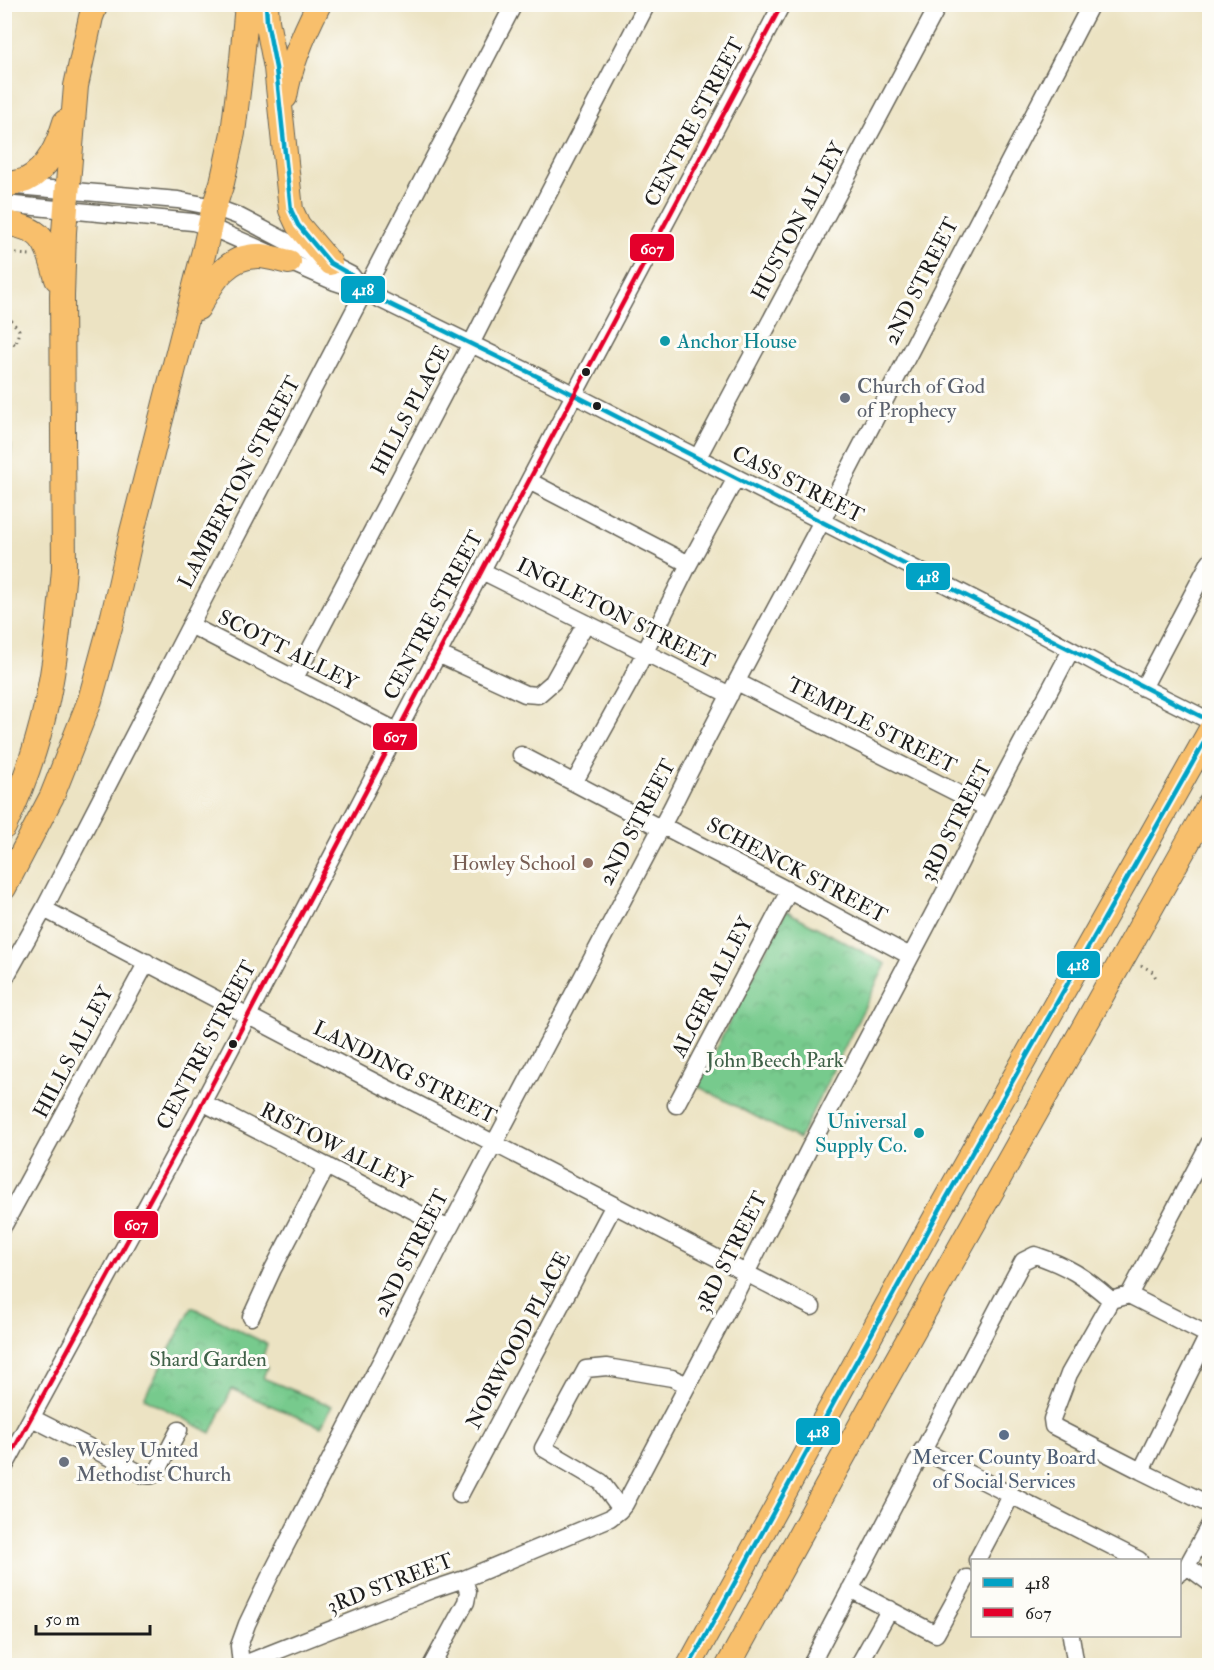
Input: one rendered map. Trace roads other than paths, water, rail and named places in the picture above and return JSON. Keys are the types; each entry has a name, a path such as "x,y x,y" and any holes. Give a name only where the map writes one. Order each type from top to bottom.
{"highway":[{"path":"5,191 35,173 58,145 76,86 96,4"},
{"path":"4,888 52,796 90,700 222,183 233,133 243,59 247,4"},
{"path":"266,4 276,68 291,210 298,225 330,263"},
{"path":"281,123 288,79 308,25 319,4"},
{"path":"4,827 26,776 46,706 56,647 64,568 62,296 76,86"},
{"path":"4,223 26,227 44,241 62,296"},
{"path":"182,336 214,281 224,269 248,257 261,256 289,262"},
{"path":"4,794 24,739 46,706"},
{"path":"690,1665 933,1222 1209,731"},
{"path":"728,1665 881,1386 1209,803"}],"street":[{"name":"HILLS PLACE","path":"295,678 647,4"},
{"name":"CENTRE STREET","path":"4,1468 202,1102 782,4"},
{"name":"HUSTON ALLEY","path":"697,459 939,4"},
{"name":"2ND STREET","path":"240,1665 239,1646 247,1624 448,1229 1091,4"},
{"name":"LAMBERTON STREET","path":"4,980 44,909 365,292 507,7"},
{"name":"CASS STREET","path":"5,191 168,219 238,216 351,274 365,292"},
{"name":"CASS STREET","path":"212,217 289,262 365,292 574,395 1209,721"},
{"path":"574,783 736,478"},
{"path":"529,481 689,564"},
{"path":"1143,688 1209,561"},
{"name":"INGLETON STREET","path":"482,571 644,653 734,688"},
{"path":"438,654 525,694 538,695 553,682 586,624"},
{"name":"SCOTT ALLEY","path":"190,626 397,731"},
{"name":"3RD STREET","path":"240,1665 464,1579 610,1518 621,1509 1071,650"},
{"name":"TEMPLE STREET","path":"734,688 987,808"},
{"name":"SCHENCK STREET","path":"521,755 789,891 910,956"},
{"name":"ALGER ALLEY","path":"676,1105 789,891"},
{"name":"LANDING STREET","path":"44,909 812,1307"},
{"name":"HILLS ALLEY","path":"4,1225 147,962"},
{"name":"RISTOW ALLEY","path":"202,1102 448,1229"},
{"path":"1129,1295 1209,1142"},
{"path":"251,1317 273,1269 327,1166"},
{"name":"NORWOOD PLACE","path":"460,1495 614,1205"},
{"path":"810,1665 1023,1261 1035,1255 1059,1263 1088,1280 1111,1300"},
{"path":"1141,1471 1208,1335 1129,1295 1111,1300 1069,1374 1052,1419 1053,1426 1141,1471 1209,1505"},
{"path":"621,1509 601,1482 543,1448 586,1369 607,1367 672,1378 688,1384"},
{"path":"32,1418 150,1476 157,1472 179,1430"},
{"path":"922,1450 1137,1559"},
{"path":"978,1559 1011,1496"},
{"path":"1209,1524 1184,1569 1209,1583"},
{"path":"850,1589 936,1634 971,1576"},
{"path":"431,1665 466,1602 468,1592 464,1579"},
{"path":"858,1665 890,1609"},
{"path":"1071,1637 1076,1665"}],"place":[{"name":"Anchor House","path":"665,341"},
{"name":"Church of God of Prophecy","path":"845,398"},
{"name":"Howley School","path":"588,863"},
{"name":"Universal Supply Co.","path":"919,1133"},
{"name":"Mercer County Board of Social Services","path":"1004,1435"},
{"name":"Wesley United Methodist Church","path":"64,1462"}],"park label":[{"name":"John Beech Park","path":"775,1060"},
{"name":"Shard Garden","path":"208,1359"}]}
